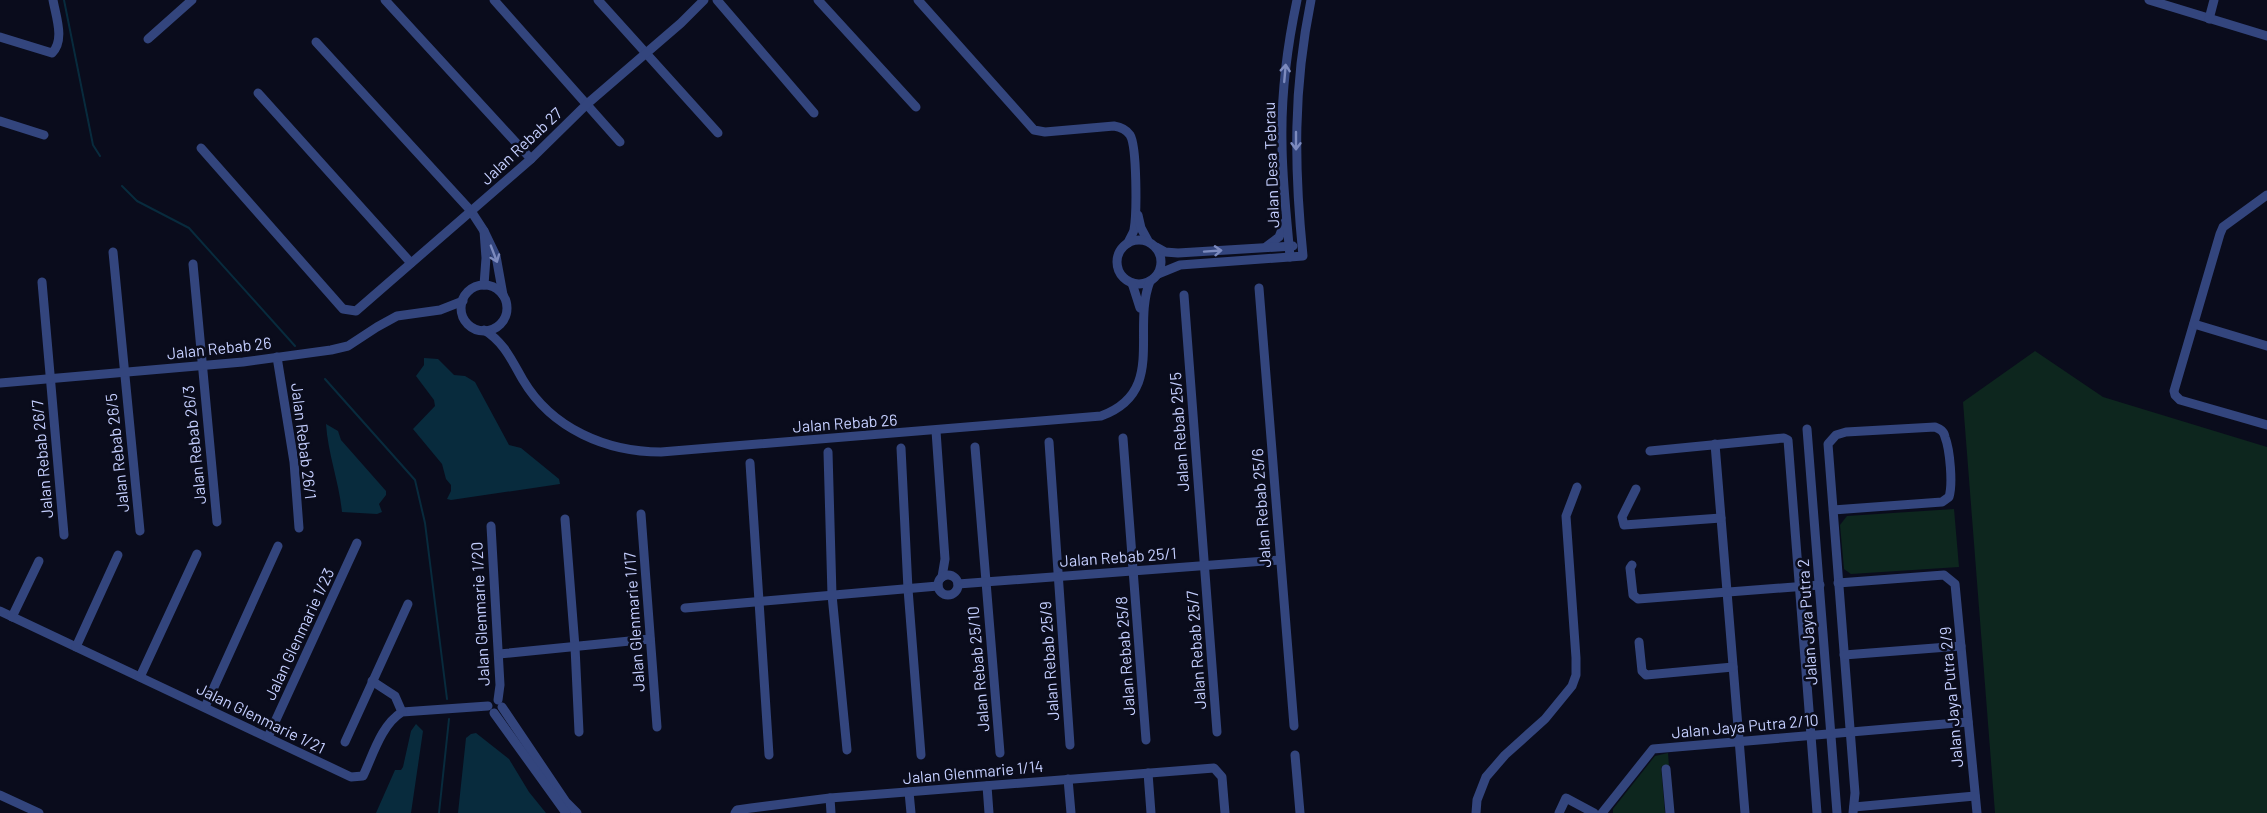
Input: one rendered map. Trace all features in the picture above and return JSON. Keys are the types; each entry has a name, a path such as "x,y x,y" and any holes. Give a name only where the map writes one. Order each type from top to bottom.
{"street":[{"path":"0,37 52,53 57,48 59,36 53,0"},
{"path":"148,39 192,0"},
{"path":"385,0 531,159"},
{"path":"494,0 620,142"},
{"path":"598,0 718,133"},
{"name":"Jalan Rebab 27","path":"201,148 343,309 356,311 531,159 587,104 681,23 704,0"},
{"path":"717,0 814,113"},
{"path":"818,0 916,107"},
{"path":"918,0 1034,130 1045,132 1114,126 1126,130 1133,144 1136,201 1134,230 1128,243 1119,254 1118,264 1124,277 1132,283 1141,284 1150,281 1158,273 1180,265 1290,257"},
{"name":"Jalan Desa Tebrau","path":"1297,0 1289,36 1282,101 1282,143 1290,257 1302,256 1295,142 1296,111 1301,58 1311,0"},
{"path":"2149,0 2267,36"},
{"path":"2209,19 2214,0"},
{"path":"316,42 471,211 484,231 496,256 507,309 502,322 503,333 512,360"},
{"path":"258,93 411,263"},
{"path":"0,121 44,135"},
{"path":"2267,195 2223,227 2174,386 2175,395 2180,400 2267,425"},
{"path":"1136,201 1141,228 1161,257 1158,273"},
{"path":"1265,248 1279,237 1287,214"},
{"path":"484,231 486,258 484,285"},
{"path":"1128,243 1138,240 1152,244 1165,252 1178,254 1301,245"},
{"name":"Jalan Rebab 26/5","path":"113,252 140,531"},
{"name":"Jalan Rebab 26/3","path":"193,264 217,522"},
{"name":"Jalan Rebab 26","path":"512,360 524,383 551,413 578,433 627,450 661,452 1091,418 1111,413 1125,402 1140,379 1144,361 1144,297 1150,281"},
{"name":"Jalan Rebab 26/7","path":"42,282 64,536"},
{"name":"Jalan Rebab 26","path":"1132,283 1143,319"},
{"path":"431,312 463,301 471,290 484,285 496,289 503,295"},
{"name":"Jalan Rebab 25/6","path":"1259,288 1294,726"},
{"name":"Jalan Rebab 25/5","path":"1184,296 1205,566"},
{"path":"463,301 462,313 473,328 492,329 502,322"},
{"path":"431,312 449,314 466,321"},
{"name":"Jalan Rebab 26","path":"0,383 201,365 341,348 398,316 431,312"},
{"path":"2194,324 2267,344"},
{"path":"483,330 500,342 512,360"},
{"name":"Jalan Rebab 26/1","path":"277,357 294,462 299,528"},
{"path":"1833,510 1942,502 1949,497 1951,492 1946,436 1942,430 1935,427 1846,432 1836,435 1828,444 1838,583 1855,793 1853,810 1975,796"},
{"name":"Jalan Jaya Putra 2","path":"1807,429 1837,813"},
{"path":"936,431 948,581"},
{"name":"Jalan Rebab 25/8","path":"1123,438 1146,740"},
{"path":"1650,451 1784,438 1788,440 1817,813"},
{"name":"Jalan Rebab 25/9","path":"1049,442 1070,744"},
{"path":"1715,444 1745,813"},
{"name":"Jalan Rebab 25/10","path":"975,447 1000,753"},
{"path":"901,448 908,589 921,755"},
{"path":"828,452 832,595 847,750"},
{"path":"750,463 769,755"},
{"path":"1476,813 1477,800 1486,777 1505,755 1545,719 1572,686 1576,658 1566,516 1577,486"},
{"path":"1636,489 1622,517 1624,525 1721,518"},
{"name":"Jalan Glenmarie 1/17","path":"641,514 657,727"},
{"path":"565,519 579,732"},
{"name":"Jalan Glenmarie 1/20","path":"491,526 500,685 496,706"},
{"name":"Jalan Glenmarie 1/23","path":"268,737 357,543"},
{"path":"205,707 278,546"},
{"path":"140,677 197,554"},
{"path":"76,647 118,555"},
{"name":"Jalan Rebab 25/1","path":"685,608 908,589 948,581 985,582 1280,560"},
{"path":"12,617 39,561"},
{"path":"1632,565 1630,568 1633,595 1638,600 1820,585"},
{"name":"Jalan Rebab 25/7","path":"1205,566 1217,732"},
{"name":"Jalan Jaya Putra 2/9","path":"1838,583 1944,575 1955,584 1977,813"},
{"path":"345,742 408,604"},
{"name":"Jalan Glenmarie 1/21","path":"0,611 351,777 363,776 383,733 396,715 402,712"},
{"path":"499,654 650,639"},
{"path":"1639,642 1642,670 1646,675 1733,667"},
{"path":"1844,656 1961,646"},
{"path":"372,681 395,696 402,712 496,706 566,813"},
{"name":"Jalan Jaya Putra 2/10","path":"1602,813 1653,749 1968,723"},
{"path":"1295,755 1300,813"},
{"name":"Jalan Glenmarie 1/14","path":"735,813 737,810 751,811 830,798 1215,768 1222,777 1225,813"},
{"path":"1666,769 1670,813"},
{"path":"1148,773 1151,813"},
{"path":"1068,779 1071,813"},
{"path":"547,781 578,813"},
{"path":"987,786 989,813"},
{"path":"909,792 911,813"},
{"path":"0,795 39,813"},
{"path":"830,798 831,813"},
{"path":"1559,813 1566,798 1594,813"}],"green space":[{"path":"2035,351 2103,397 2267,447 2267,813 1995,813 1963,402"},
{"path":"1954,509 1959,567 1851,574 1844,569 1840,525 1847,516"},
{"path":"1668,753 1669,766 1661,767 1665,813 1613,813 1613,809 1655,756"}],"water":[{"path":"424,358 438,359 454,375 465,376 475,382 509,445 521,448 559,479 560,484 447,499 451,485 446,479 442,464 413,429 435,406 434,400 416,376 424,365"},
{"path":"326,424 338,431 341,440 386,491 386,495 379,504 382,512 377,514 342,512"},
{"path":"416,724 423,731 411,813 376,813 395,770 401,770 403,767 411,731"},
{"path":"476,733 509,759 529,792 546,813 458,813 466,738"}],"waterway":[{"path":"64,0 93,145 100,156"},
{"path":"122,186 137,201 189,228 295,346"},
{"path":"325,379 415,480 425,523 447,699"},
{"path":"439,813 449,719"}]}
